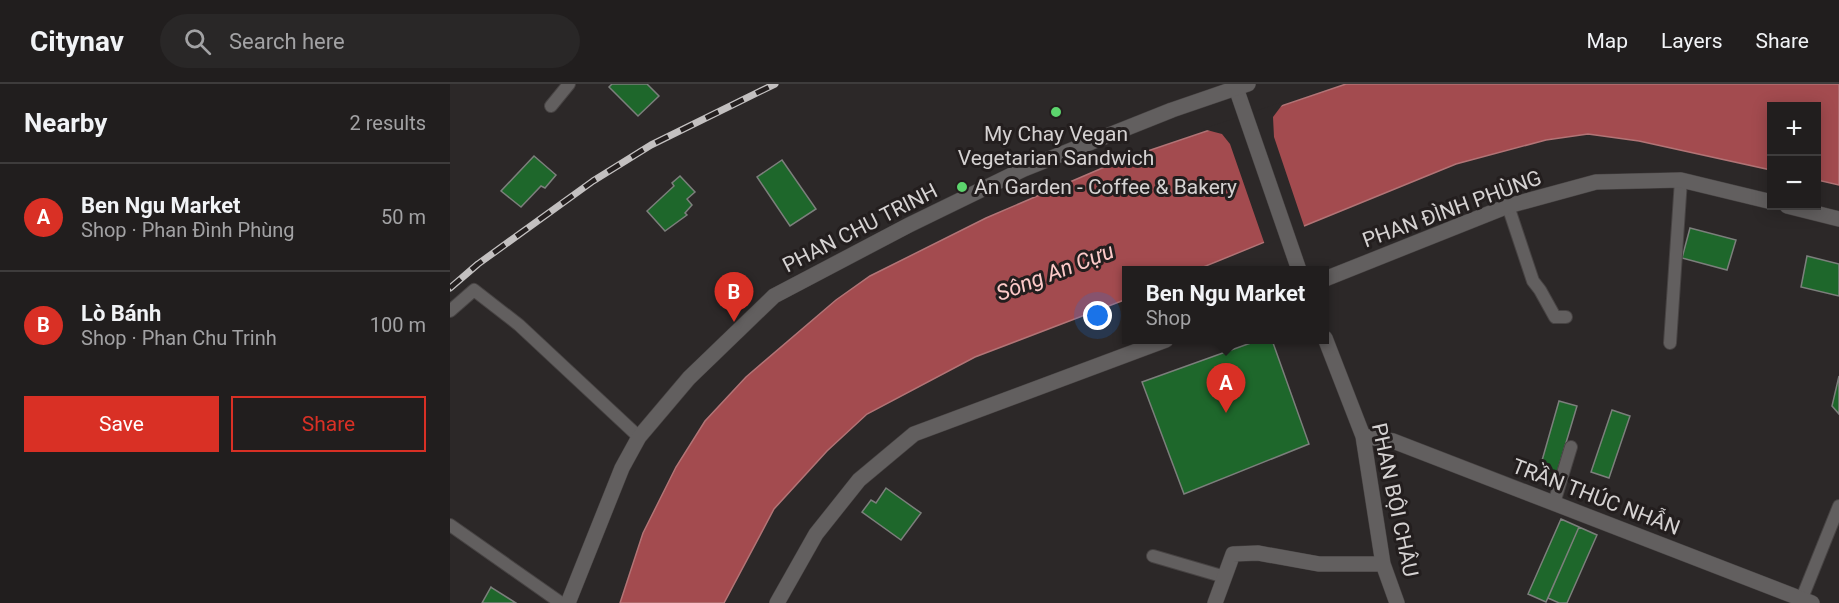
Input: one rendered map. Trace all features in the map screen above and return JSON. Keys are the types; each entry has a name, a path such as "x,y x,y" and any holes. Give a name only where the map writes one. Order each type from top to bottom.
{"street":[{"path":"1239,85 1243,111 1297,266"},
{"name":"PHAN CHU TRINH","path":"568,603 622,468 639,437 689,378 774,296 909,225 1024,169 1239,85"},
{"name":"PHAN ĐÌNH PHÙNG","path":"1329,277 1508,206 1596,182 1681,180 1767,200"},
{"path":"1803,210 1839,219"},
{"path":"777,603 816,534 852,489 914,434 1153,344"},
{"name":"PHAN BỘI CHÂU","path":"1327,344 1363,436 1383,564 1397,603"},
{"name":"TRẦN THÚC NHẪN","path":"1363,436 1393,441 1805,602"},
{"path":"1215,603 1233,555 1258,553 1318,564 1383,564"}],"lane":[{"path":"551,106 569,84"},
{"path":"1670,343 1681,180"},
{"path":"1508,206 1533,281 1555,317 1566,317"},
{"path":"450,311 474,290 519,325 639,437"},
{"path":"1554,503 1571,447"},
{"path":"1805,602 1839,506"},
{"path":"450,525 561,603"},
{"path":"1153,556 1225,577"}],"water":[{"name":"Sông An Cựu","path":"1346,84 1839,84 1839,185 1821,181 1821,102 1767,102 1767,169 1639,141 1588,134 1546,140 1456,164 1206,266 1122,266 1122,301 975,357 867,414 827,451 774,509 724,603 620,603 643,533 676,467 705,421 746,377 836,300 870,276 986,218 1121,160"}],"pier":[{"path":"1285,101 1273,117 1274,137 1305,229 1265,245 1230,144 1222,134 1203,129"}],"building":[{"path":"612,84 647,84 659,96 638,116 609,87"},
{"path":"534,156 556,175 545,188 541,186 521,207 501,191"},
{"path":"782,160 816,209 790,226 757,177"},
{"path":"680,176 695,192 687,199 692,205 685,213 687,215 665,231 647,211 674,186 672,183"},
{"path":"1690,228 1736,240 1727,270 1682,258"},
{"path":"1807,256 1839,264 1839,296 1801,287"},
{"path":"1248,344 1273,344 1309,444 1184,494 1142,382"},
{"path":"1839,376 1839,414 1832,406"},
{"path":"1559,401 1577,406 1554,483 1537,478"},
{"path":"1612,410 1630,416 1609,478 1591,472"},
{"path":"886,488 921,513 901,540 862,512 871,500 876,503"},
{"path":"1561,519 1579,527 1546,602 1528,594"},
{"path":"1579,527 1597,535 1567,603 1559,603 1548,598"},
{"path":"492,588 516,603 482,603"}],"railway":[{"path":"450,288 478,264 593,181 651,145 775,84"}],"place":[{"name":"My Chay Vegan Vegetarian Sandwich","path":"1056,112"},
{"name":"An Garden - Coffee & Bakery","path":"962,187"},
{"name":"Lò Bánh","path":"734,322"},
{"name":"Ben Ngu Market","path":"1226,413"}]}
